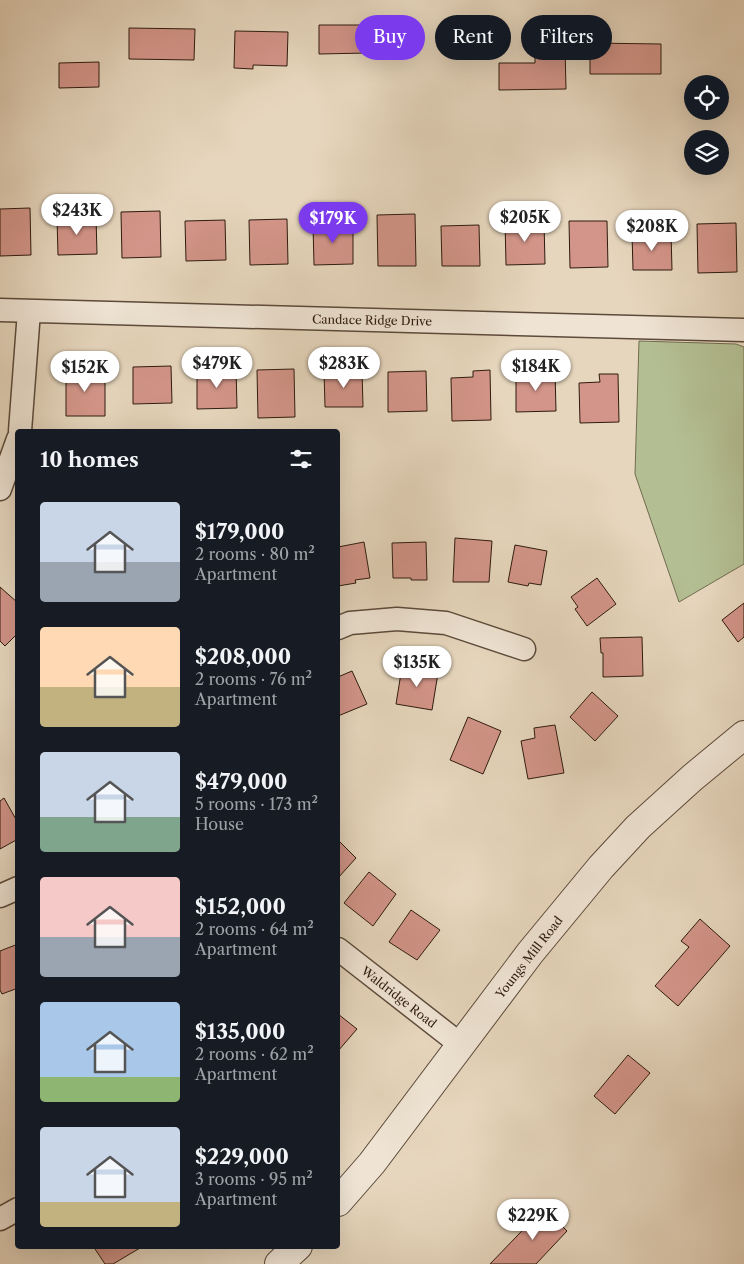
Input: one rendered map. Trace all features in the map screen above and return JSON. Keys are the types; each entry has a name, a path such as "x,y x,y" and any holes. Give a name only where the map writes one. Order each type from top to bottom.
{"street":[{"name":"Candace Ridge Drive","path":"0,310 744,330"},
{"path":"20,429 29,311"},
{"path":"0,489 15,447"},
{"path":"340,627 350,623 397,619 446,623 524,649"},
{"name":"Youngs Mill Road","path":"340,1200 372,1163 530,953 601,868 638,827 744,734"},
{"path":"0,896 15,889"},
{"name":"Waldridge Road","path":"340,951 461,1045"},
{"path":"0,1219 15,1211"},
{"path":"279,1264 295,1249"}],"green space":[{"path":"639,341 736,344 744,347 744,564 679,602 635,474"}],"building":[{"path":"319,25 355,25 355,53 319,54"},
{"path":"129,28 195,29 194,60 129,59"},
{"path":"235,31 288,32 287,66 253,65 253,69 234,68"},
{"path":"612,43 661,44 661,74 590,74 590,60 612,60"},
{"path":"535,60 565,60 566,89 499,90 499,63 535,63"},
{"path":"99,62 99,87 59,88 59,63"},
{"path":"30,208 31,255 0,256 0,209"},
{"path":"160,211 161,257 122,258 121,212"},
{"path":"415,214 416,266 378,266 377,215"},
{"path":"96,217 97,254 58,255 57,218"},
{"path":"287,219 288,264 250,265 249,220"},
{"path":"225,220 226,260 186,261 185,221"},
{"path":"505,221 544,221 545,264 506,265"},
{"path":"569,221 607,221 608,267 570,268"},
{"path":"736,223 737,272 698,273 697,224"},
{"path":"353,224 353,264 314,265 313,225"},
{"path":"479,225 480,266 442,266 441,226"},
{"path":"632,233 671,233 672,270 633,270"},
{"path":"171,366 172,403 133,404 133,367"},
{"path":"236,368 237,408 197,409 197,369"},
{"path":"294,369 295,417 258,418 257,370"},
{"path":"66,370 105,371 105,416 66,416"},
{"path":"362,370 363,407 325,407 324,371"},
{"path":"490,370 491,420 452,421 451,378 473,377 473,371"},
{"path":"426,371 427,411 388,412 388,372"},
{"path":"555,371 556,411 516,412 516,372"},
{"path":"599,374 618,374 619,422 580,423 579,383 600,382"},
{"path":"455,538 492,541 489,582 453,582"},
{"path":"364,542 370,578 355,580 356,583 340,586 340,547"},
{"path":"426,542 427,580 393,578 392,543"},
{"path":"515,545 547,551 541,585 529,583 528,586 508,582"},
{"path":"597,578 616,604 587,626 575,609 578,607 571,597"},
{"path":"0,587 15,600 15,636 5,646 0,641"},
{"path":"744,603 744,637 738,642 722,620"},
{"path":"642,637 643,676 603,677 603,653 601,653 600,638"},
{"path":"402,667 438,673 432,710 396,704"},
{"path":"352,671 367,704 340,715 340,676"},
{"path":"592,692 618,716 595,741 570,717"},
{"path":"468,717 501,731 483,774 450,760"},
{"path":"555,725 564,773 528,779 521,741 535,738 534,728"},
{"path":"4,798 15,818 15,841 0,849 0,801"},
{"path":"340,842 356,858 340,876"},
{"path":"369,872 396,894 373,926 344,903"},
{"path":"411,910 440,930 417,960 389,942"},
{"path":"700,919 730,946 678,1006 655,986 689,947 681,941"},
{"path":"15,945 15,989 2,994 0,990 0,951"},
{"path":"340,1016 357,1029 340,1049"},
{"path":"628,1055 650,1073 615,1114 594,1096"},
{"path":"544,1208 567,1231 536,1264 490,1264"},
{"path":"95,1249 138,1249 113,1264 105,1264"}]}
